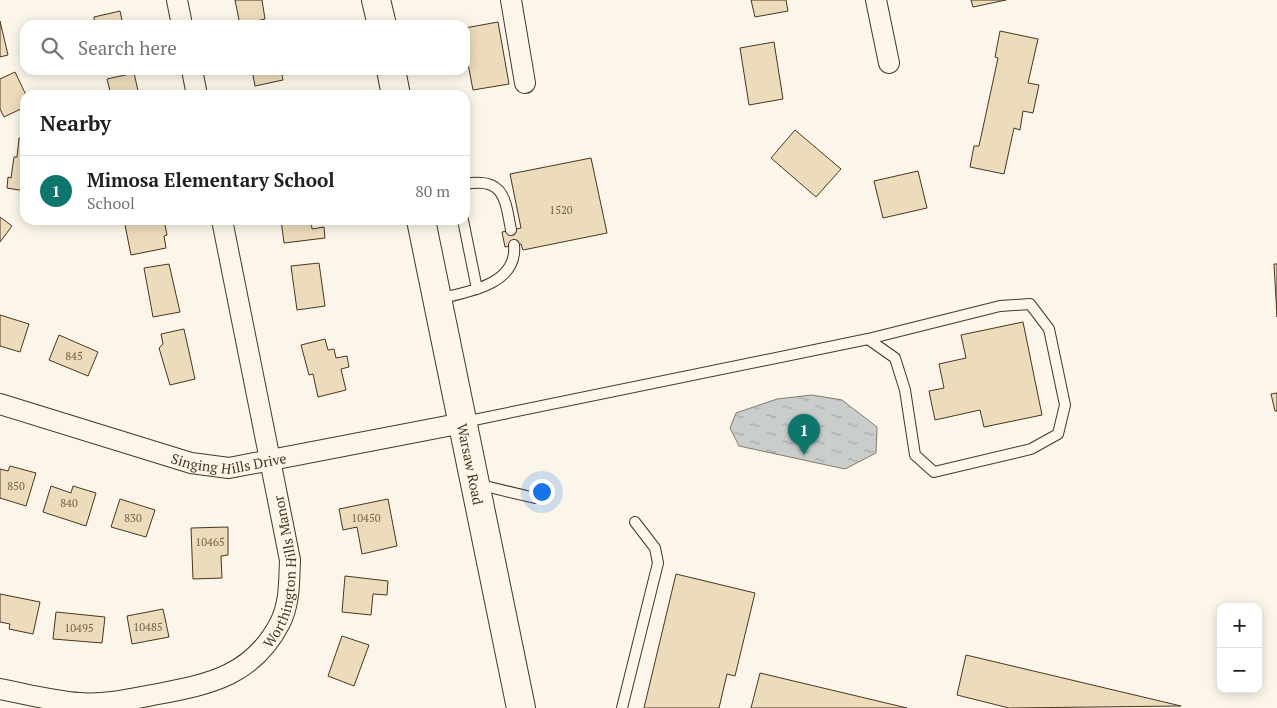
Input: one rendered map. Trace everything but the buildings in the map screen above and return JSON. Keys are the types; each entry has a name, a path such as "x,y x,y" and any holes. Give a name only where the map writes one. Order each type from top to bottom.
{"street":[{"path":"177,0 181,20"},
{"path":"376,0 381,20"},
{"path":"511,0 525,83"},
{"path":"876,0 889,63"},
{"path":"193,75 195,90"},
{"path":"392,75 395,90"},
{"name":"Worthington Hills Manor","path":"0,689 48,699 80,703 128,700 204,685 230,675 250,662 268,644 281,622 289,597 290,560 223,225"},
{"name":"Warsaw Road","path":"422,225 521,708"},
{"name":"Singing Hills Drive","path":"0,404 191,463 229,468 463,423"}],"lane":[{"path":"470,183 490,183 499,189 505,200 511,230"},
{"path":"464,225 477,289"},
{"path":"438,300 477,289 498,280 509,268 515,256 514,245"},
{"path":"463,423 868,339 1000,306 1030,304 1049,329 1065,404 1058,434 1031,449 934,472 915,455 905,390 895,358 868,339"},
{"path":"476,488 489,487 535,498"},
{"path":"622,708 658,563 655,548 635,522"}],"water":[{"path":"812,395 842,400 877,427 876,453 845,469 739,446 730,428 736,413 777,399"}],"place":[{"name":"Mimosa Elementary School","path":"804,455"}]}
